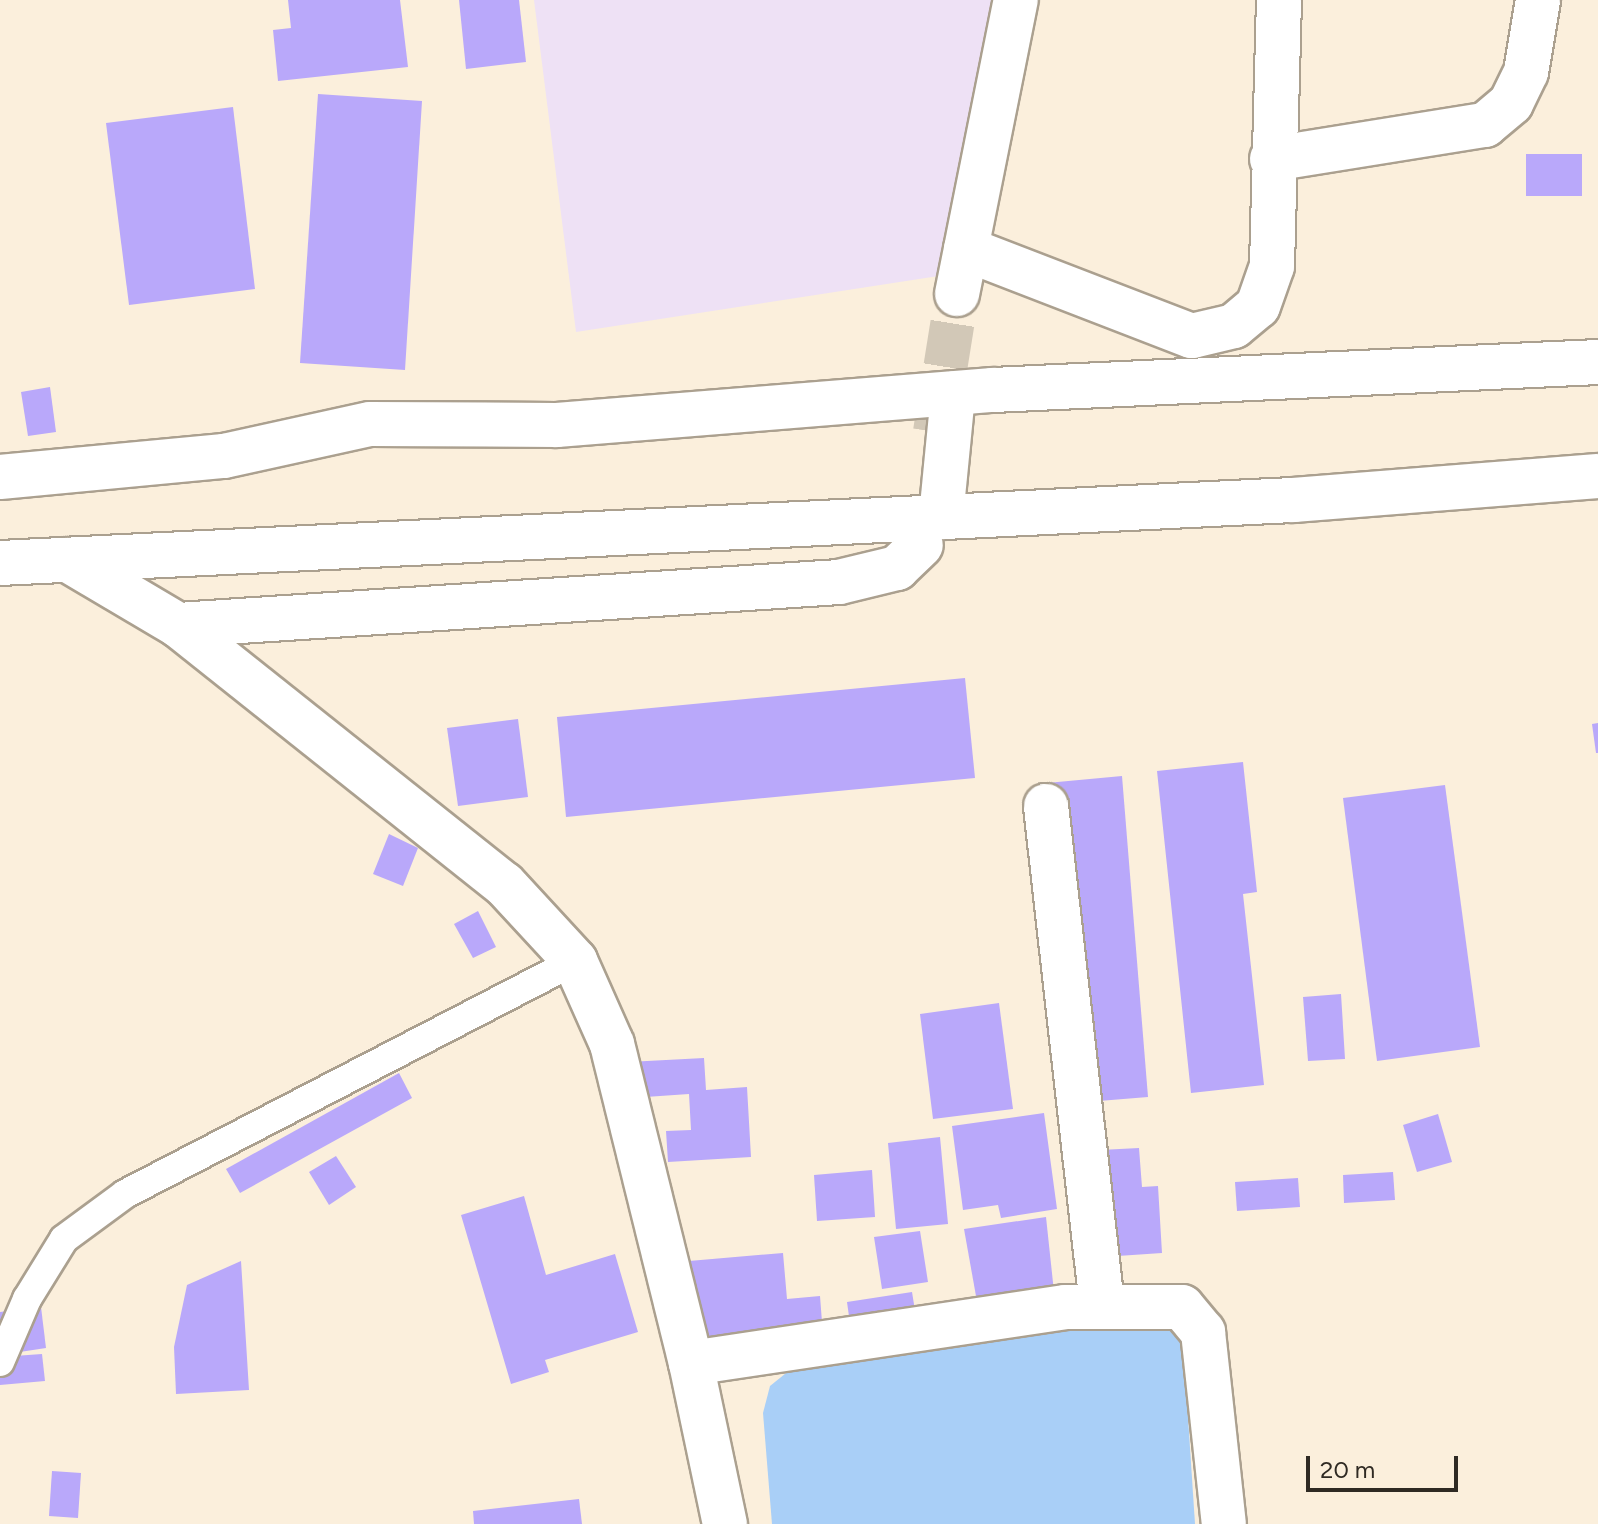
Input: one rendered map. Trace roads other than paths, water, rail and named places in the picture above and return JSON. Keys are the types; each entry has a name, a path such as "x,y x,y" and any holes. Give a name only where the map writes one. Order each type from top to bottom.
{"street":[{"path":"957,294 1016,0"},
{"path":"966,249 1192,336 1234,326 1258,306 1272,266 1272,159 1279,0"},
{"path":"1272,159 1485,125 1511,103 1526,72 1538,0"},
{"path":"0,477 224,456 370,424 557,425 1043,388 1598,362"},
{"path":"178,625 839,582 897,568 931,531 953,394"},
{"path":"0,563 931,531 1598,476"},
{"path":"68,560 178,625 504,884 575,961 612,1044 691,1363 725,1524"},
{"path":"1046,806 1102,1305"},
{"path":"691,1363 1102,1305 1182,1307 1203,1332 1224,1524"}],"lane":[{"path":"0,1362 27,1299 64,1239 125,1194 575,961"}],"water":[{"path":"1132,1320 1163,1324 1183,1341 1195,1524 772,1524 763,1413 770,1386 801,1361"}],"tunnel":[{"path":"935,432 957,294"}]}
